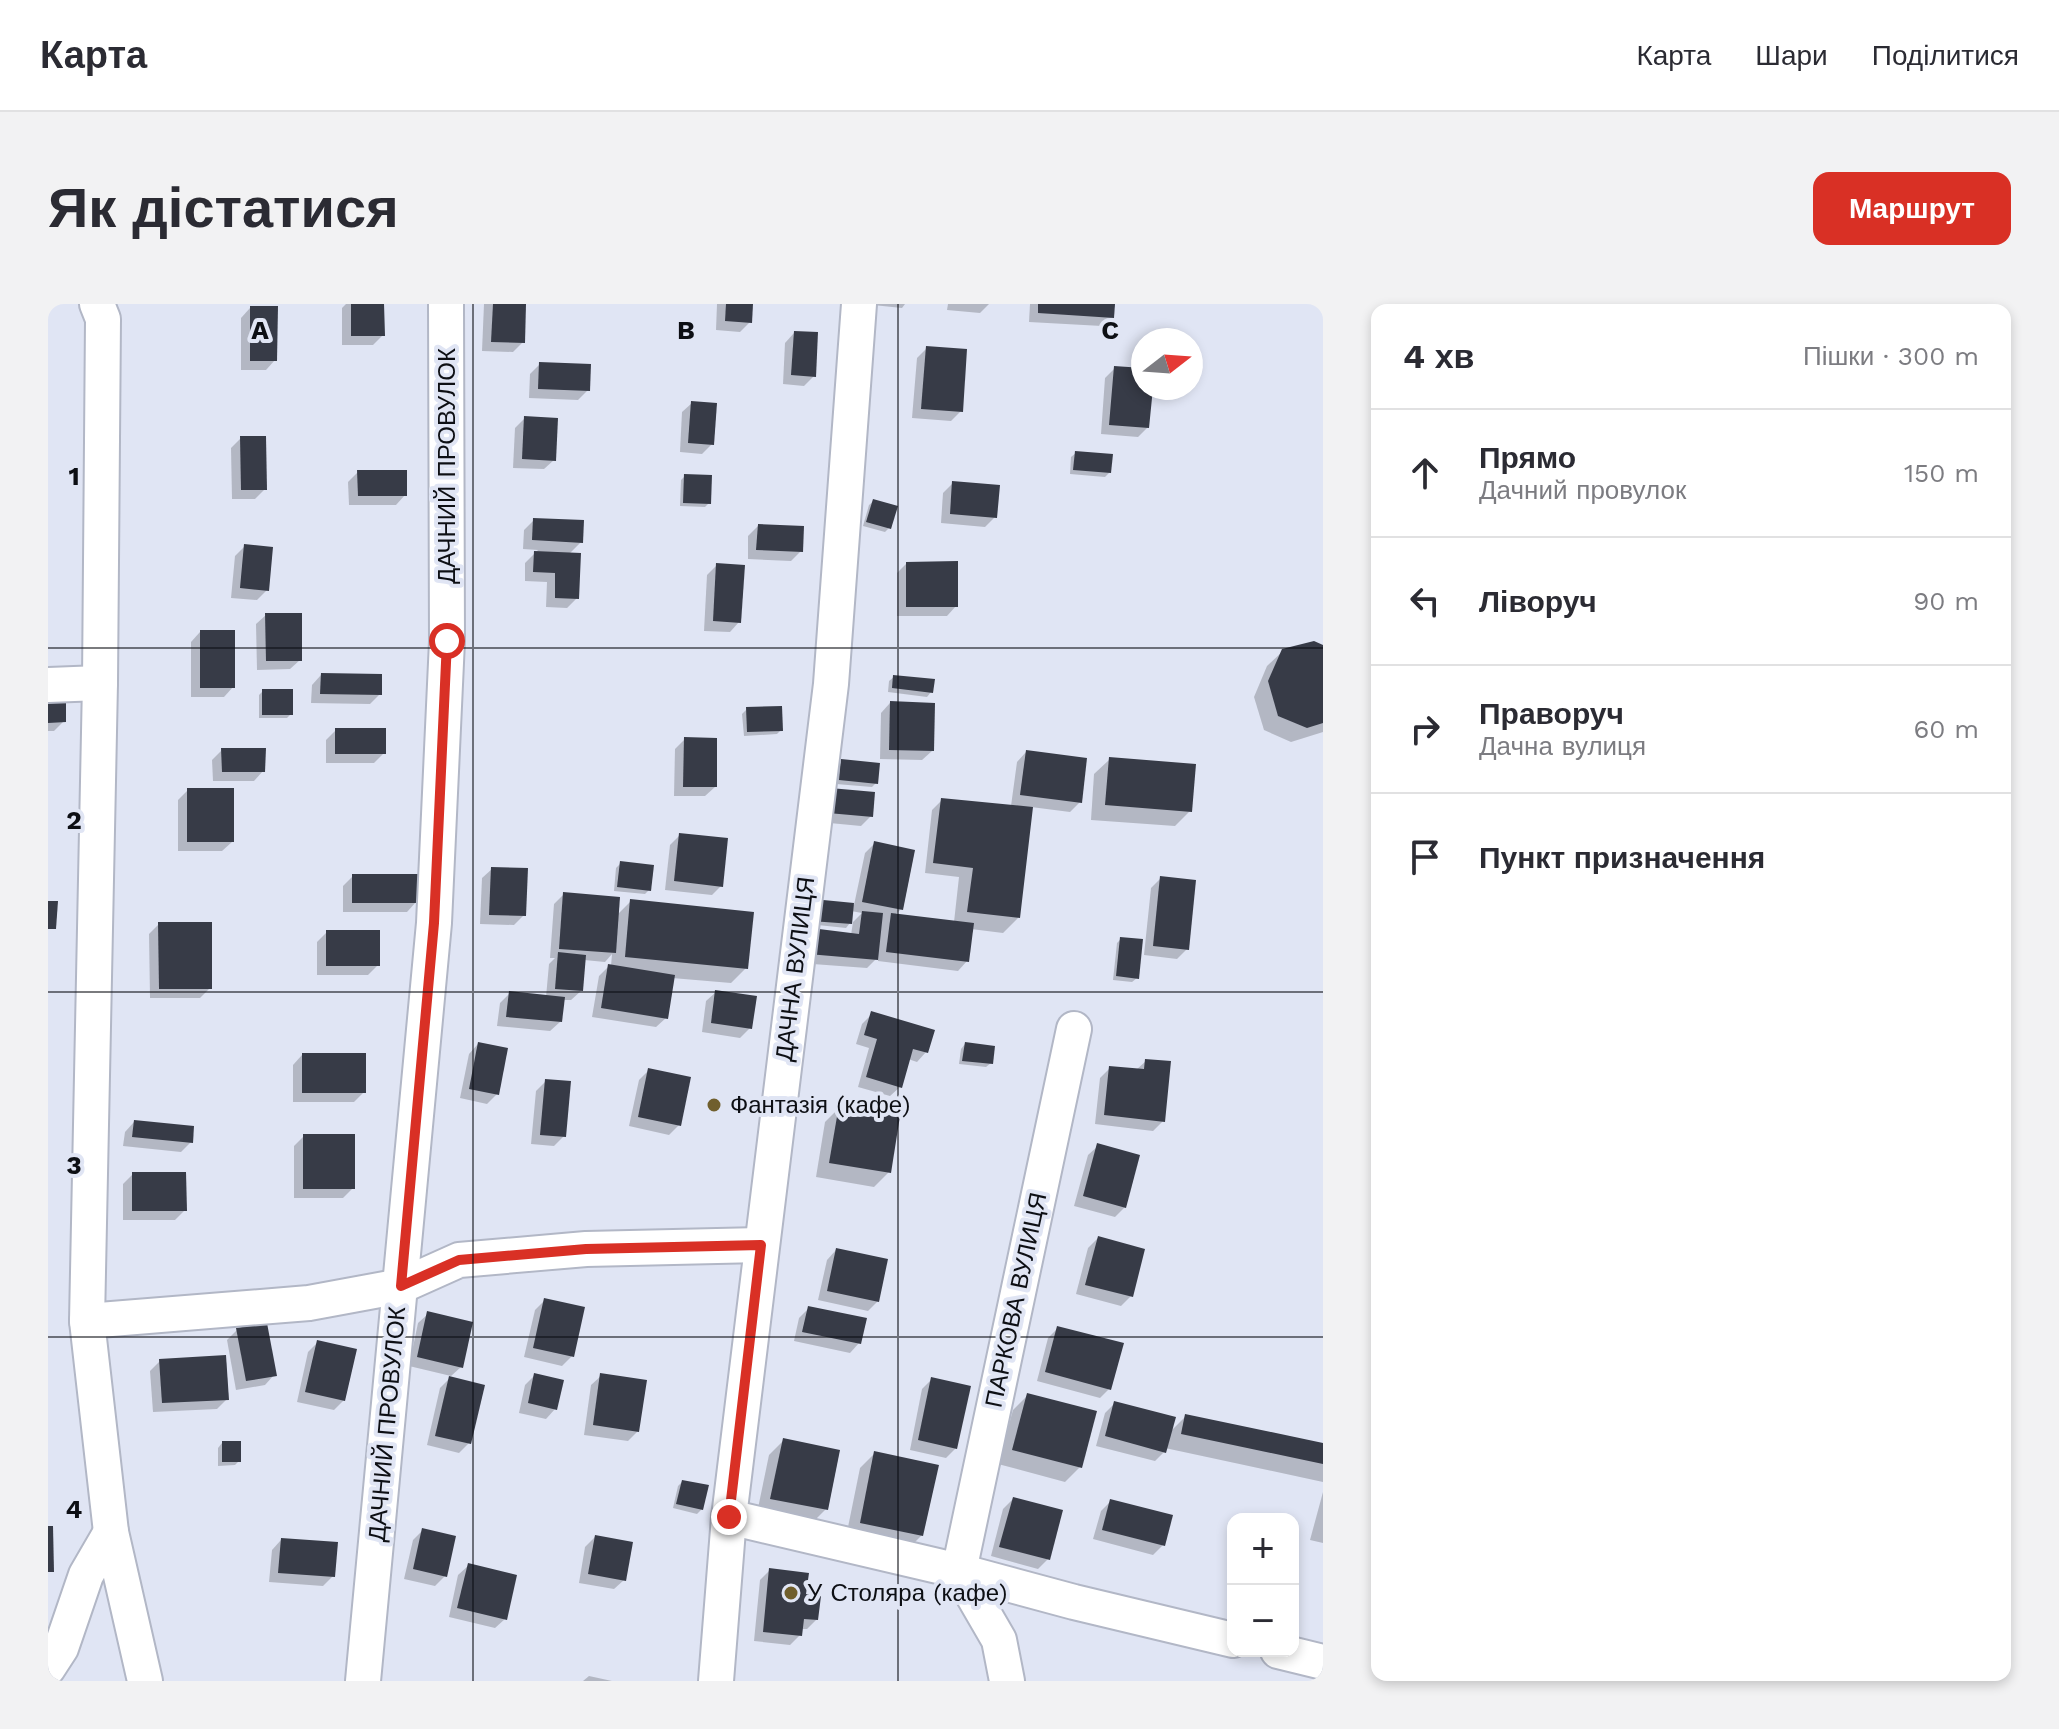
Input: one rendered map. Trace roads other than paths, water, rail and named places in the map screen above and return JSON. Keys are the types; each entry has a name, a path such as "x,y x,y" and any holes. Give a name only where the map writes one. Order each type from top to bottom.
{"street":[{"name":"ДАЧНИЙ ПРОВУЛОК","path":"363,1681 434,923 446,672 446,304"},
{"name":"ДАЧНА ВУЛИЦЯ","path":"716,1681 729,1517 831,684 859,304"},
{"path":"102,309 100,683 87,1321 111,1532 145,1681"},
{"path":"48,685 100,683"},
{"name":"ПАРКОВА ВУЛИЦЯ","path":"959,1571 1074,1029"},
{"path":"87,1321 309,1303 401,1286 459,1260 586,1249 761,1245"},
{"path":"729,1517 1227,1639"},
{"path":"48,1668 61,1648 86,1575 111,1532"},
{"path":"959,1571 999,1640 1007,1681"},
{"path":"1299,1656 1323,1662"}],"place":[{"name":"Фантазія (кафе)","path":"714,1105"},
{"name":"У Столяра (кафе)","path":"791,1593"}]}
